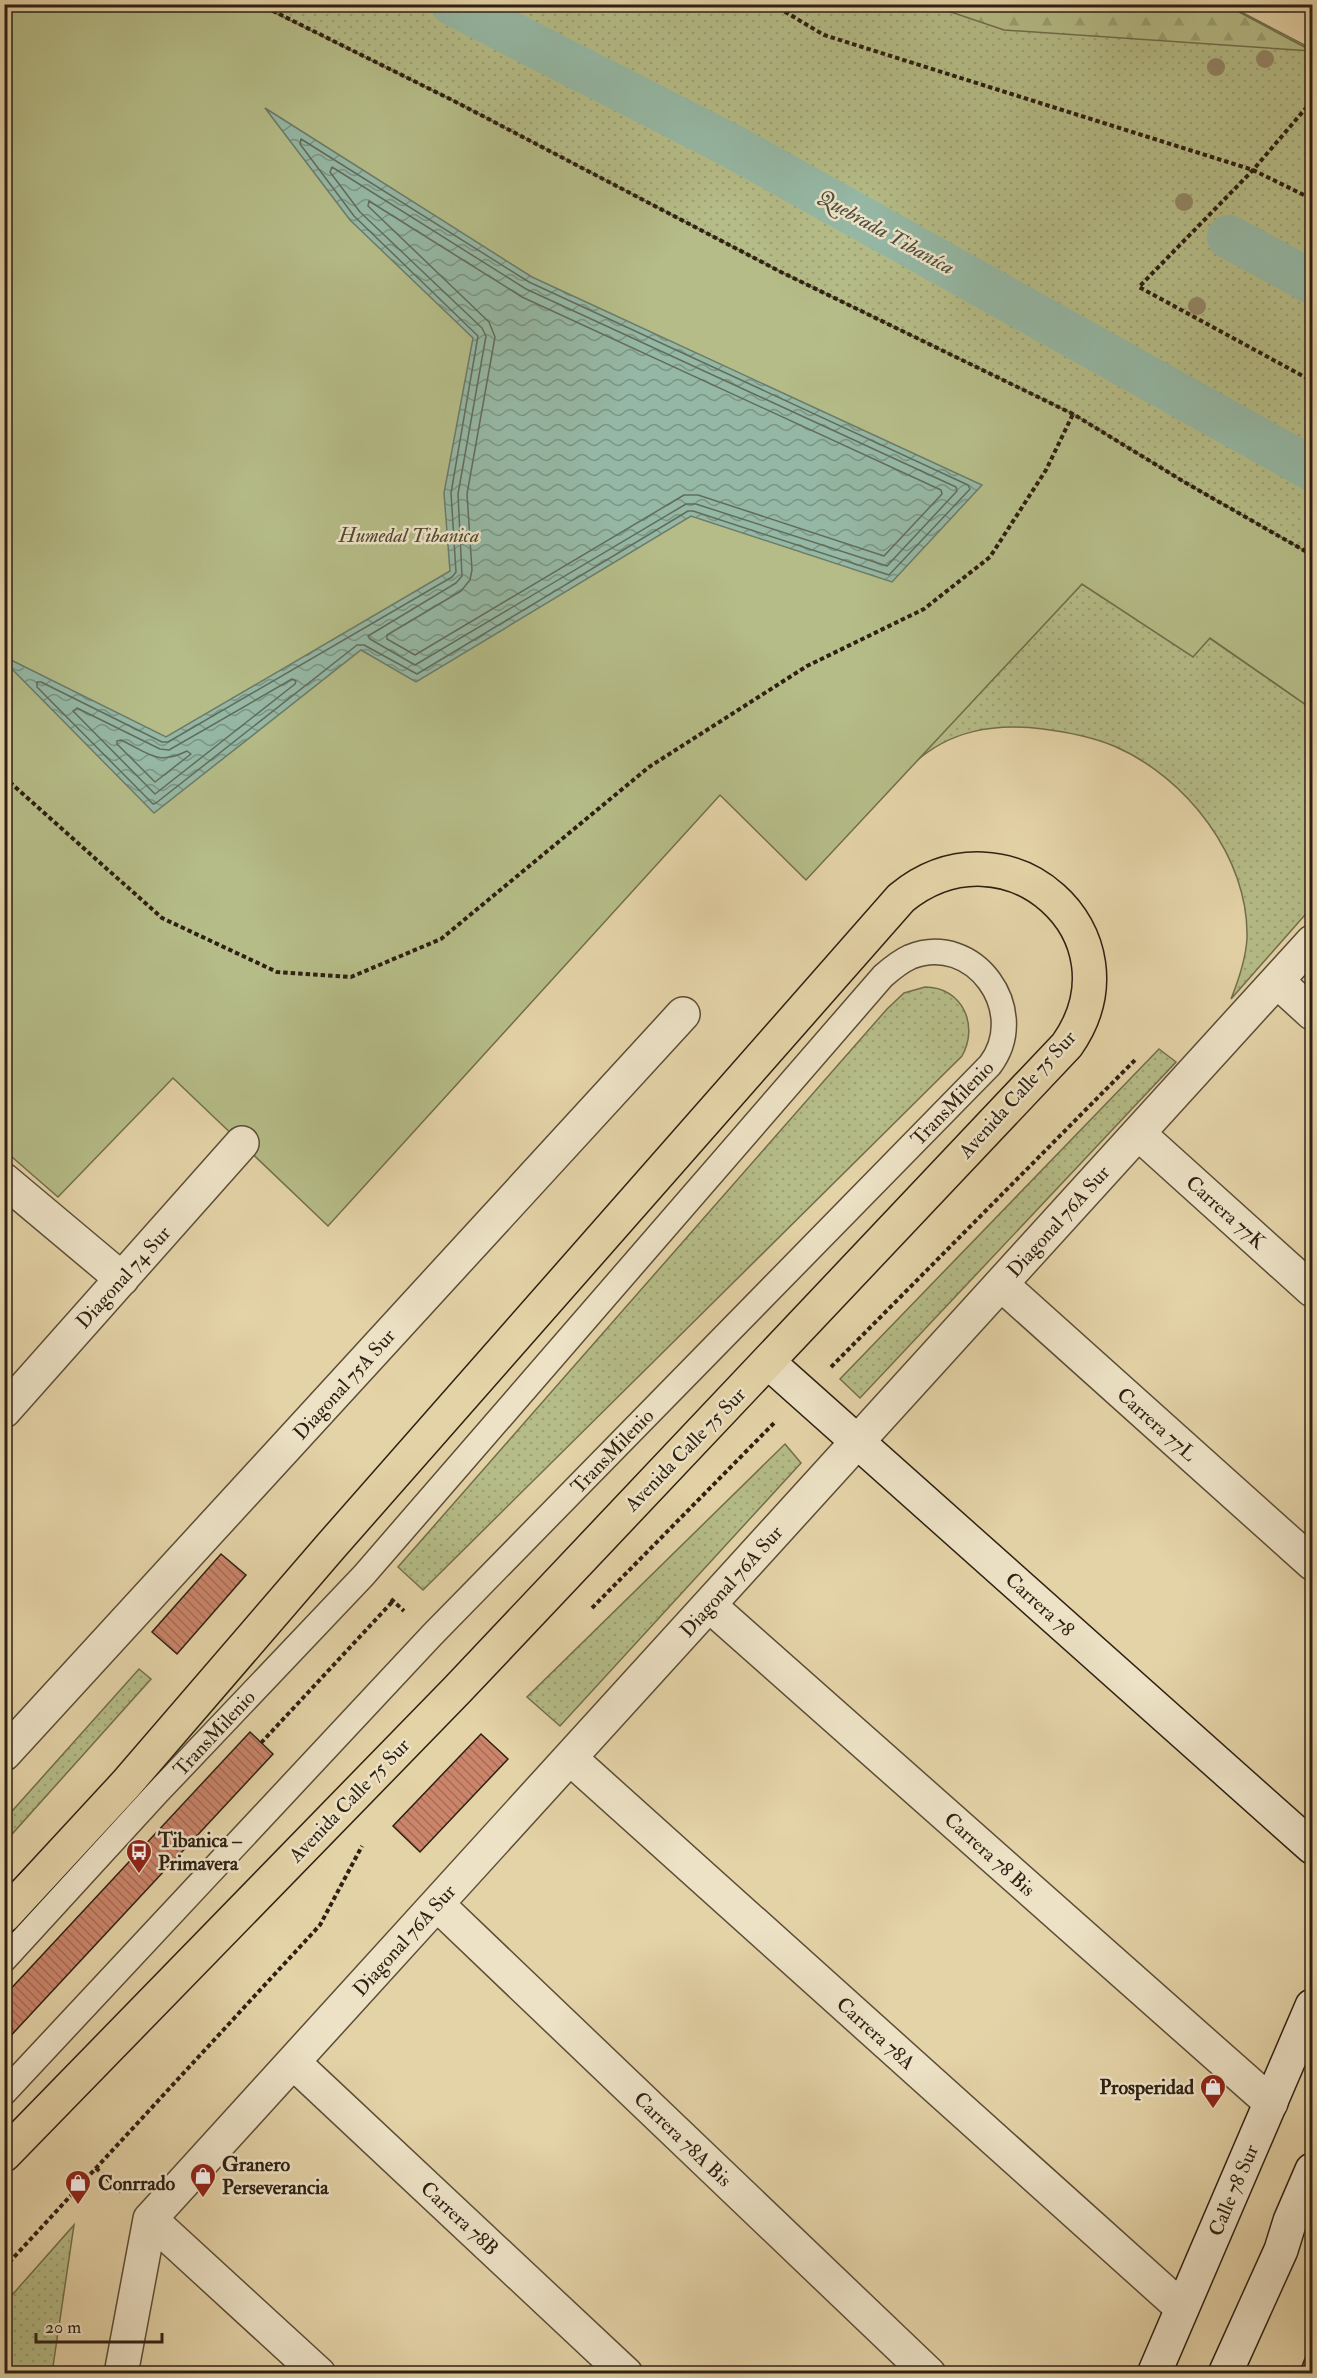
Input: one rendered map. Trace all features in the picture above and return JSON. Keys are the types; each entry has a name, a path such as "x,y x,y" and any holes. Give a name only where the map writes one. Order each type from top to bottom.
{"main road":[{"name":"Avenida Calle 75 Sur","path":"4,1916 126,1784 337,1540 901,898 938,876 972,869 1004,871 1040,887 1055,900 1076,928 1087,961 1088,983 1083,1013 1074,1034 1060,1053 457,1690 4,2155"}],"street":[{"name":"Diagonal 76A Sur","path":"150,2219 1312,942"},
{"path":"1277,981 1312,1013"},
{"name":"Diagonal 75A Sur","path":"4,1754 683,1014"},
{"name":"Carrera 77K","path":"1138,1134 1312,1290"},
{"name":"Diagonal 74 Sur","path":"5,1410 242,1143"},
{"path":"4,1180 122,1279"},
{"name":"Carrera 77L","path":"1001,1284 1312,1563"},
{"name":"Carrera 78","path":"768,1362 1312,1846"},
{"name":"Carrera 78 Bis","path":"709,1605 1270,2103"},
{"name":"Carrera 78A","path":"570,1758 1182,2308"},
{"name":"Carrera 78A Bis","path":"437,1904 929,2373"},
{"name":"Calle 78 Sur","path":"1154,2373 1312,2006"},
{"name":"Carrera 78B","path":"293,2062 627,2373"},
{"path":"1225,2373 1281,2250 1290,2221 1312,2170"},
{"path":"150,2219 316,2372"},
{"path":"121,2373 150,2219"}],"lane":[{"name":"TransMilenio","path":"4,1960 157,1793 364,1575 883,976 911,957 933,953 956,957 985,975 998,994 1004,1015 1004,1039 990,1065 432,1635 4,2094"}],"path":[{"path":"259,4 454,101 781,272 1073,414 1186,483 1312,555"},
{"path":"772,4 824,35 1253,170 1312,199"},
{"path":"1312,101 1253,170 1139,287 1312,381"},
{"path":"4,777 162,918 276,972 351,977 441,939 649,767 807,666 924,609 990,557 1046,470 1073,414"},
{"path":"586,1614 1136,1059"},
{"path":"261,1743 393,1601"},
{"path":"4,2268 320,1925 364,1842"}],"green space":[{"path":"1226,4 1312,49 1312,555 1186,483 1073,414 781,272 454,101 259,5"},
{"name":"Humedal Tibanica","path":"5,5 259,5 454,101 781,272 1073,414 1186,483 1312,555 1312,709 1210,638 1193,657 1082,584 806,880 720,795 328,1226 173,1078 58,1197 5,1151"},
{"path":"867,5 1226,5 1312,51 1004,30 945,10"},
{"path":"1082,584 1193,656 1209,638 1312,709 1312,907 1231,999 1242,969 1247,938 1245,908 1237,878 1225,850 1208,823 1188,799 1165,778 1140,760 1106,743 1070,733 1025,727 990,729 957,737 926,753 912,765"},
{"path":"925,987 949,994 964,1010 969,1033 962,1056 423,1590 398,1567 887,1009 904,993"},
{"path":"1159,1049 1176,1062 860,1398 840,1379"},
{"path":"785,1444 801,1463 560,1726 527,1697"},
{"path":"139,1669 151,1679 5,1842 5,1819"},
{"path":"74,2225 52,2373 5,2373 5,2303"}],"water":[{"path":"265,108 532,277 982,485 892,582 691,516 416,682 361,650 154,813 5,662 5,657 166,737 450,571 444,493 473,338 350,220"}],"building":[{"path":"221,1554 246,1575 177,1654 152,1632"},
{"name":"Tibanica – Primavera","path":"250,1732 273,1754 4,2043 4,1996"},
{"path":"481,1734 508,1759 420,1852 393,1826"},
{"path":"1309,2348 1312,2350 1312,2374 1299,2374"}],"waterway":[{"name":"Quebrada Tibaníca","path":"453,4 732,146 1312,469"},
{"path":"1229,237 1312,282"}],"place":[{"name":"Tibanica – Primavera","path":"139,1875"},
{"name":"Prosperidad","path":"1213,2110"},
{"name":"Granero Perseverancia","path":"203,2199"},
{"name":"Conrrado","path":"78,2206"}]}
